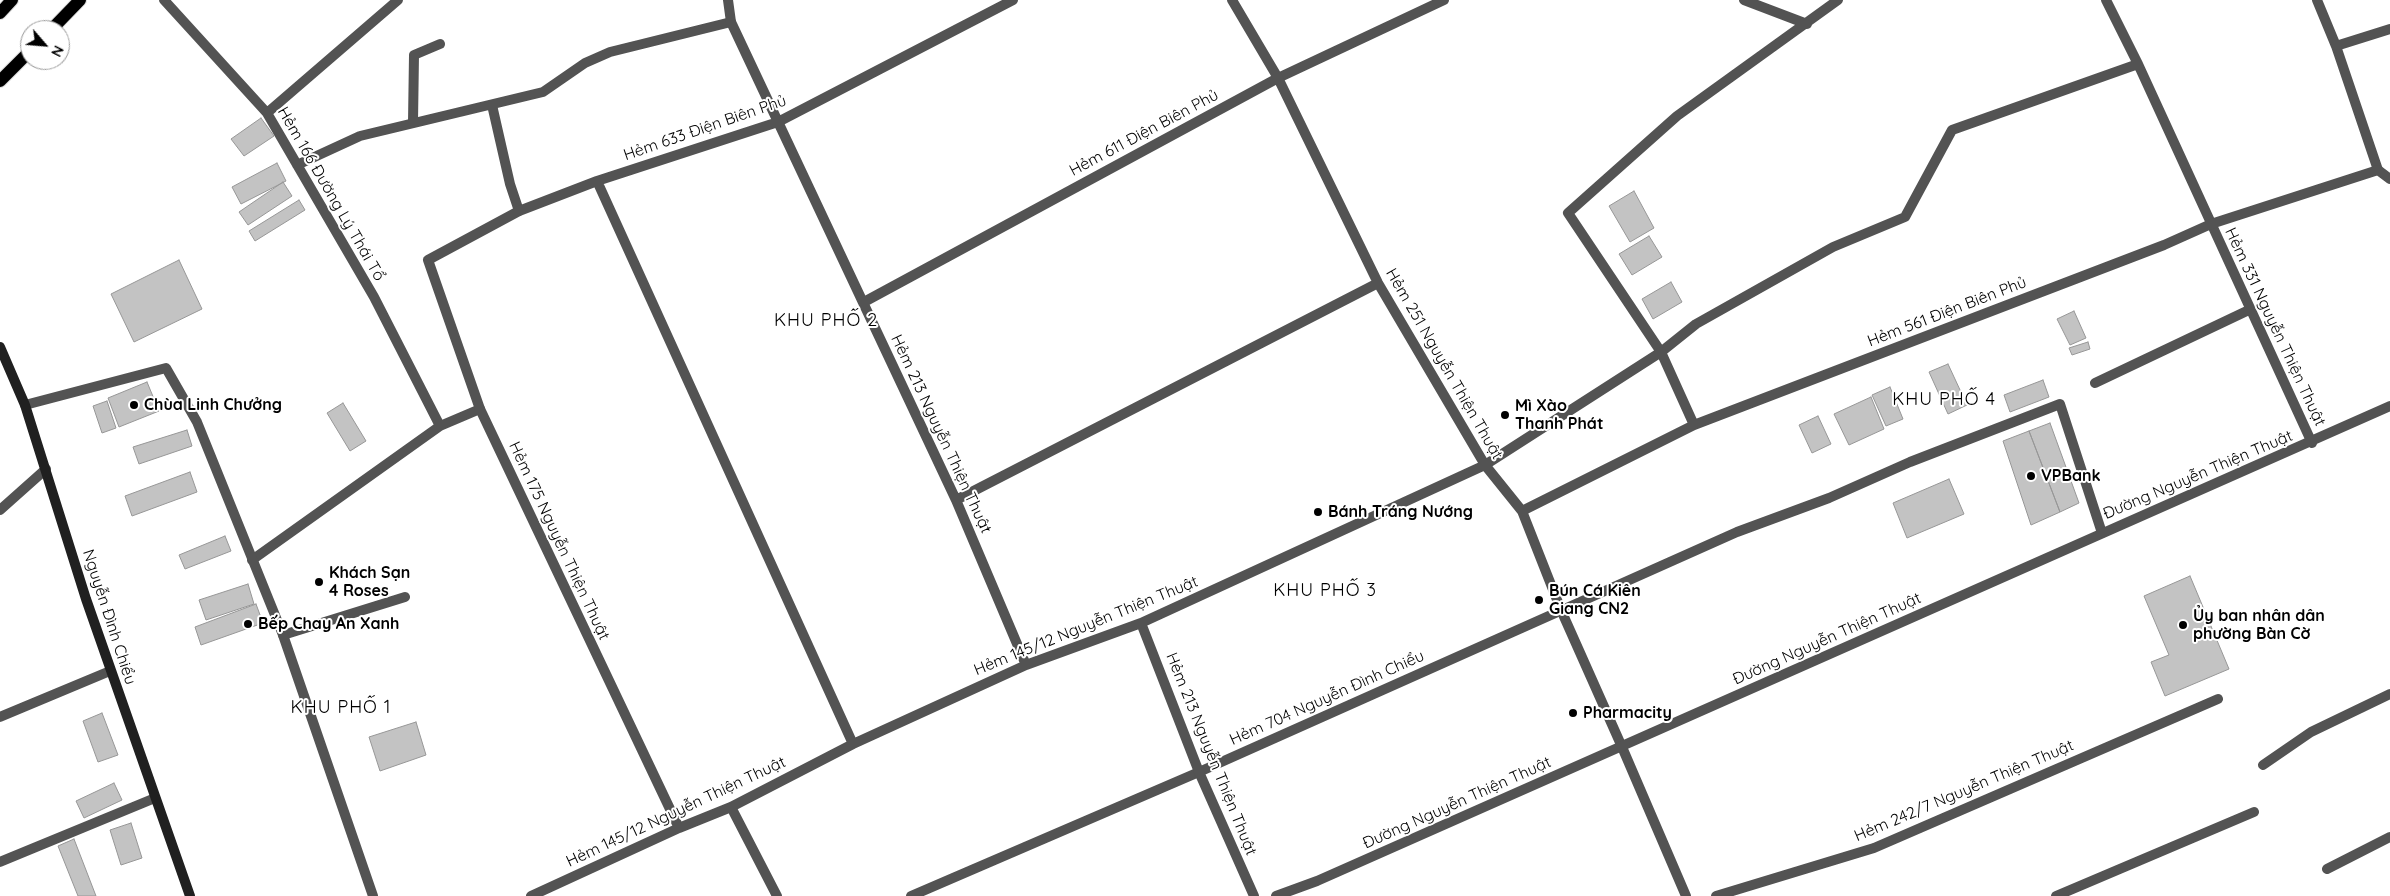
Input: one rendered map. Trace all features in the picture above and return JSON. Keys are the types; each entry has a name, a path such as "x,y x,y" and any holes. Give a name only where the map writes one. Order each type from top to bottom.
{"main road":[{"path":"0,12 12,0"},
{"path":"61,20 80,0"},
{"path":"0,81 20,61"},
{"name":"Nguyễn Đình Chiểu","path":"1,352 25,405 110,671 190,896"}],"street":[{"name":"Hẻm 166 Đường Lý Thái Tổ","path":"164,0 267,113 374,297 440,426"},
{"path":"267,113 398,0"},
{"name":"Hẻm 213 Nguyễn Thiện Thuật","path":"728,0 731,22 956,500 1026,664"},
{"name":"Hẻm 633 Ðiện Biên Phủ","path":"428,260 519,211 597,180 778,122 1013,0"},
{"name":"Hẻm 251 Nguyễn Thiện Thuật","path":"1232,0 1278,78 1378,283 1485,465 1522,511 1561,610 1686,896"},
{"name":"Hẻm 611 Ðiện Biên Phủ","path":"864,302 1278,78 1444,0"},
{"path":"1744,0 1807,24"},
{"path":"1694,425 1661,352 1568,213 1677,116 1838,0"},
{"name":"Hẻm 331 Nguyễn Thiện Thuật","path":"2106,0 2138,64 2312,442"},
{"path":"2317,0 2336,46 2378,170 2390,179"},
{"path":"297,165 360,136 412,122 492,106 543,92 585,63 610,52 731,22"},
{"path":"2336,46 2390,29"},
{"path":"412,122 414,55 440,44"},
{"name":"Hẻm 145/12 Nguyễn Thiện Thuật","path":"531,896 679,828 731,807 853,744 1026,664 1141,623 1485,465 1661,352 1696,324 1833,247 1905,217 1952,130 2138,64"},
{"path":"492,106 508,176 519,211"},
{"name":"Hẻm 561 Ðiện Biên Phủ","path":"1522,511 1694,425 2164,245 2210,224 2378,170"},
{"path":"597,180 853,744"},
{"name":"Hẻm 175 Nguyễn Thiện Thuật","path":"428,260 480,409 679,828"},
{"path":"956,500 1378,283"},
{"path":"2096,383 2251,309"},
{"path":"25,405 166,368 197,422 283,635 373,896"},
{"name":"Hẻm 704 Nguyễn Đình Chiểu","path":"911,896 1200,772 1737,532 1829,498 1910,462 2060,404 2102,533"},
{"name":"Đường Nguyễn Thiện Thuật","path":"1276,896 1326,877 1622,747 2390,406"},
{"path":"252,560 440,426 480,409"},
{"path":"0,510 46,469"},
{"path":"283,635 405,598"},
{"name":"Hẻm 213 Nguyễn Thiện Thuật","path":"1141,623 1200,772 1254,896"},
{"path":"0,717 110,671"},
{"path":"2263,764 2311,732 2390,694"},
{"name":"Hẻm 242/7 Nguyễn Thiện Thuật","path":"1716,896 1874,848 2218,698"},
{"path":"0,862 155,798"},
{"path":"731,807 777,896"},
{"path":"2056,896 2254,812"},
{"path":"2327,869 2390,837"}],"building":[{"path":"261,118 274,136 244,156 231,139"},
{"path":"277,163 286,181 241,204 232,187"},
{"path":"283,182 292,196 248,225 239,212"},
{"path":"1634,191 1654,228 1630,242 1609,206"},
{"path":"299,200 305,210 255,241 249,231"},
{"path":"1649,236 1662,257 1632,275 1619,254"},
{"path":"179,260 202,309 134,342 111,294"},
{"path":"1671,282 1682,302 1653,319 1642,299"},
{"path":"2074,311 2086,338 2070,345 2057,319"},
{"path":"2088,342 2090,349 2072,355 2069,348"},
{"path":"1948,364 1967,405 1948,414 1929,372"},
{"path":"2043,380 2049,397 2010,412 2004,395"},
{"name":"Chùa Linh Chưởng","path":"147,382 159,411 119,427 108,398"},
{"path":"1890,387 1903,419 1886,426 1872,395"},
{"path":"1871,397 1884,429 1849,445 1834,414"},
{"path":"107,401 116,428 102,433 93,406"},
{"path":"343,403 366,441 350,451 327,413"},
{"path":"1818,416 1831,444 1812,453 1799,425"},
{"path":"2050,423 2079,503 2060,512 2029,431"},
{"path":"187,430 192,446 139,464 133,447"},
{"name":"VPBank","path":"2029,431 2060,512 2031,525 2003,441"},
{"path":"190,472 197,492 132,516 125,496"},
{"path":"1949,479 1964,514 1907,538 1893,503"},
{"path":"225,536 231,551 185,569 179,555"},
{"name":"Ủy ban nhân dân phường Bàn Cờ","path":"2190,576 2229,669 2165,696 2151,662 2169,655 2144,596"},
{"path":"248,584 254,604 206,620 199,600"},
{"path":"256,604 263,623 201,645 195,627"},
{"path":"102,713 118,755 98,762 83,721"},
{"path":"416,722 426,755 380,771 369,737"},
{"path":"114,783 122,800 84,818 76,801"},
{"path":"131,823 142,858 121,865 110,830"},
{"path":"74,839 96,896 78,896 58,846"}],"place":[{"name":"Chùa Linh Chưởng","path":"134,405"},
{"name":"Mì Xào Thanh Phát","path":"1505,415"},
{"name":"VPBank","path":"2031,476"},
{"name":"Bánh Tráng Nướng","path":"1318,512"},
{"name":"Khách Sạn 4 Roses","path":"319,582"},
{"name":"Bún Cá Kiên Giang CN2","path":"1539,600"},
{"name":"Bếp Chay An Xanh","path":"248,624"},
{"name":"Ủy ban nhân dân phường Bàn Cờ","path":"2183,625"},
{"name":"Pharmacity","path":"1573,713"}],"district":[{"name":"KHU PHỐ 2","path":"826,321"},
{"name":"KHU PHỐ 4","path":"1944,400"},
{"name":"KHU PHỐ 3","path":"1325,591"},
{"name":"KHU PHỐ 1","path":"341,708"}]}
